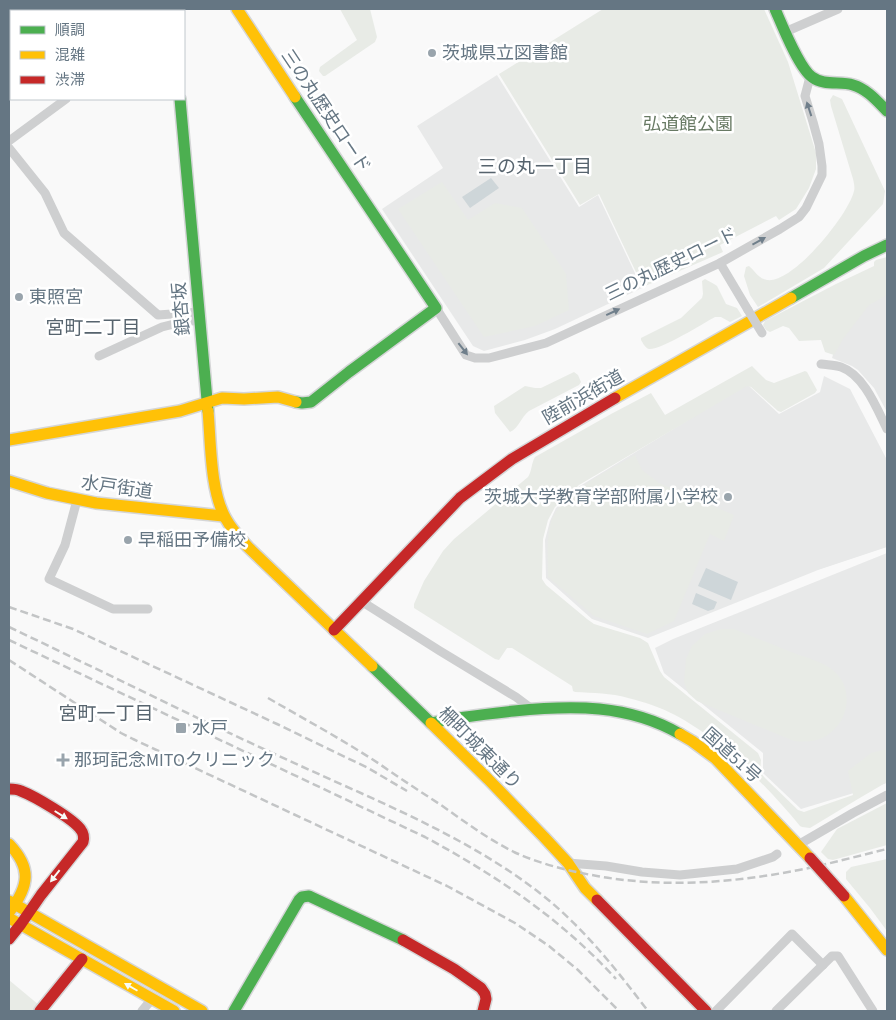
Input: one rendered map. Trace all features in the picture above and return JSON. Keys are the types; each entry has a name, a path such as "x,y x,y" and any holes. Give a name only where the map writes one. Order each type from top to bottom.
{"main road":[{"name":"三の丸歴史ロード","path":"237,9 436,308"},
{"path":"775,9 797,57 810,77 822,81 853,85 864,90 887,111"},
{"name":"銀杏坂","path":"180,100 214,485 223,516"},
{"name":"陸前浜街道","path":"334,630 454,505 512,458 864,256 887,245"},
{"path":"9,440 180,411 207,402 228,398 244,400 278,397 302,403 310,402 436,308"},
{"name":"水戸街道","path":"9,481 47,493 113,506 223,516"},
{"name":"柵町城東通り","path":"223,516 238,537 488,779 568,863 585,888 706,1011"},
{"name":"国道51号","path":"431,723 460,716 568,707 606,708 621,711 668,728 700,746 716,758 844,896 887,950"},
{"path":"9,789 12,788 30,795 75,824 84,837 83,842 41,894 9,939"},
{"path":"9,844 16,850 27,875 25,884 11,907 29,912 202,1011"},
{"path":"234,1011 299,900 302,897 309,896 401,939 454,969 481,988 486,994 485,1006 482,1011"},
{"path":"9,918 174,1011"},
{"path":"40,1011 82,959"}],"street":[{"path":"785,32 838,9"},
{"name":"三の丸歴史ロード","path":"436,308 466,355 476,358 489,358 546,343 720,262 780,229 799,217 806,208 822,175 822,166 813,122 805,96 810,77"},
{"path":"9,141 65,100"},
{"path":"9,148 45,193 64,233 158,315 199,316"},
{"path":"720,262 763,334"},
{"path":"99,356 162,327 199,316"},
{"path":"821,364 842,367 861,382 871,396 887,429"},
{"path":"77,500 65,545 50,579 112,609 148,608"},
{"path":"361,600 516,697 532,709"},
{"path":"798,845 887,795"},
{"path":"568,863 680,875 737,869 777,854"},
{"path":"716,1011 792,934 823,964"},
{"path":"776,1011 832,956 838,956 873,1011"},
{"path":"142,1011 152,999"}],"shaded area":[{"path":"497,75 579,207 598,195 642,288 555,329 525,340 484,351 473,346 382,209 443,168 417,126"},
{"path":"491,178 499,188 470,208 462,197"},
{"path":"887,294 887,412 874,388 858,370 832,358 839,333 860,305"},
{"name":"茨城大学教育学部附属小学校","path":"824,376 850,389 887,460 887,547 818,570 648,638 592,619 546,578 545,540 550,521 556,508 580,486 747,384 779,414 820,392"},
{"path":"887,553 887,783 801,809 763,773 763,753 664,673 655,648 673,639"},
{"path":"706,568 738,582 731,600 698,586"},
{"path":"696,593 717,602 714,609 708,611 692,604"}],"green space":[{"path":"340,9 370,9 377,37 375,42 323,76 319,71 320,67 357,40"},
{"name":"弘道館公園","path":"603,9 764,9 788,62 816,153 816,169 809,188 796,209 779,220 776,216 720,245 723,252 643,287 599,194 580,205 499,74"},
{"path":"833,95 842,99 885,191 883,204 824,268 758,307 750,295 744,276 746,267 749,266 759,276 767,280 778,278 791,271 805,260 831,230 850,202 854,191 853,179 831,106 830,100"},
{"path":"442,182 468,220 495,203 522,208 566,274 569,310 535,326 484,337 398,209"},
{"path":"887,257 887,295 869,305 843,339 834,355 825,352 821,340 799,341 789,328 783,326 770,332 763,325 765,321 874,266 876,260"},
{"path":"705,279 717,286 726,304 737,308 742,316 730,322 721,317 715,317 663,345 655,348 646,348 641,338 681,318 702,298 702,281"},
{"path":"752,366 766,380 774,383 805,371 817,390 815,393 781,412 751,387 747,386 579,485 555,507 548,520 543,539 542,579 546,585 594,624 640,638 648,643 664,677 758,753 761,760 760,772 798,810 804,812 853,795 848,771 871,753 887,749 887,782 810,828 800,826 758,779 726,750 710,737 675,715 652,705 622,696 575,692 572,686 512,648 507,648 499,660 495,659 414,608 424,581 443,551 454,539 528,477 535,457 651,393 665,415"},
{"path":"574,372 578,375 581,382 579,385 529,411 516,428 510,432 495,413 494,406 525,386 541,388"},
{"path":"635,455 642,470 659,483 734,515 724,541 710,534 674,621 647,634 594,616 548,577 548,535 556,512 575,492"},
{"path":"721,629 734,629 816,661 838,675 845,687 847,700 842,719 838,725 829,734 819,739 813,741 794,741 697,701 688,693 684,682 686,659 692,646 705,634"},
{"path":"887,803 887,845 833,860 828,859 821,852 837,829"},
{"path":"887,859 887,931 846,879 846,872 851,867"},
{"path":"9,980 39,1005 34,1011 9,1011"}],"railway":[{"path":"9,607 73,629 368,768 407,791"},
{"path":"9,627 219,728 419,820 482,854 512,873 557,907 611,964 648,1011"},
{"path":"9,640 425,837 452,852 502,883 550,918 595,957 616,979"},
{"path":"9,660 121,733 447,886 515,923 549,946 578,970 619,1011"},
{"path":"268,698 367,756 495,842 544,864 622,880 673,883 723,881 799,870 887,849"}],"traffic: fast":[{"path":"775,9 796,56 812,77 817,80 848,84 863,89 887,111"},
{"path":"295,97 436,308 311,402 296,402"},
{"path":"180,100 208,411"},
{"path":"791,298 887,245"},
{"path":"372,666 431,723 462,717 514,711 578,708 620,712 640,717 680,734"},
{"path":"234,1011 302,897 309,896 403,940"}],"traffic: slow":[{"path":"237,9 295,97"},
{"path":"615,398 791,298"},
{"path":"9,440 180,411 222,398 278,397 296,402"},
{"path":"208,411 214,481 221,508 228,523 248,547 372,666"},
{"path":"9,481 47,493 96,503 223,516"},
{"path":"431,723 544,837 568,863 585,888 597,900"},
{"path":"680,734 715,758 810,858"},
{"path":"9,844 22,861 25,877 21,893 10,911"},
{"path":"844,896 887,950"},
{"path":"9,901 202,1011"},
{"path":"9,918 174,1011"}],"traffic: jam":[{"path":"334,630 460,498 512,459 615,398"},
{"path":"9,789 27,794 62,814 77,825 84,838 83,842 9,939"},
{"path":"810,858 844,896"},
{"path":"597,900 706,1011"},
{"path":"403,940 454,969 481,988 486,999 483,1011"},
{"path":"40,1011 82,959"}],"place":[{"name":"茨城県立図書館","path":"432,53"},
{"name":"東照宮","path":"19,297"},
{"name":"茨城大学教育学部附属小学校","path":"728,497"},
{"name":"早稲田予備校","path":"128,540"},
{"name":"水戸","path":"181,728"},
{"name":"那珂記念MITOクリニック","path":"63,760"}],"district":[{"name":"三の丸一丁目","path":"535,166"},
{"name":"宮町二丁目","path":"93,327"},
{"name":"宮町一丁目","path":"106,713"}]}
